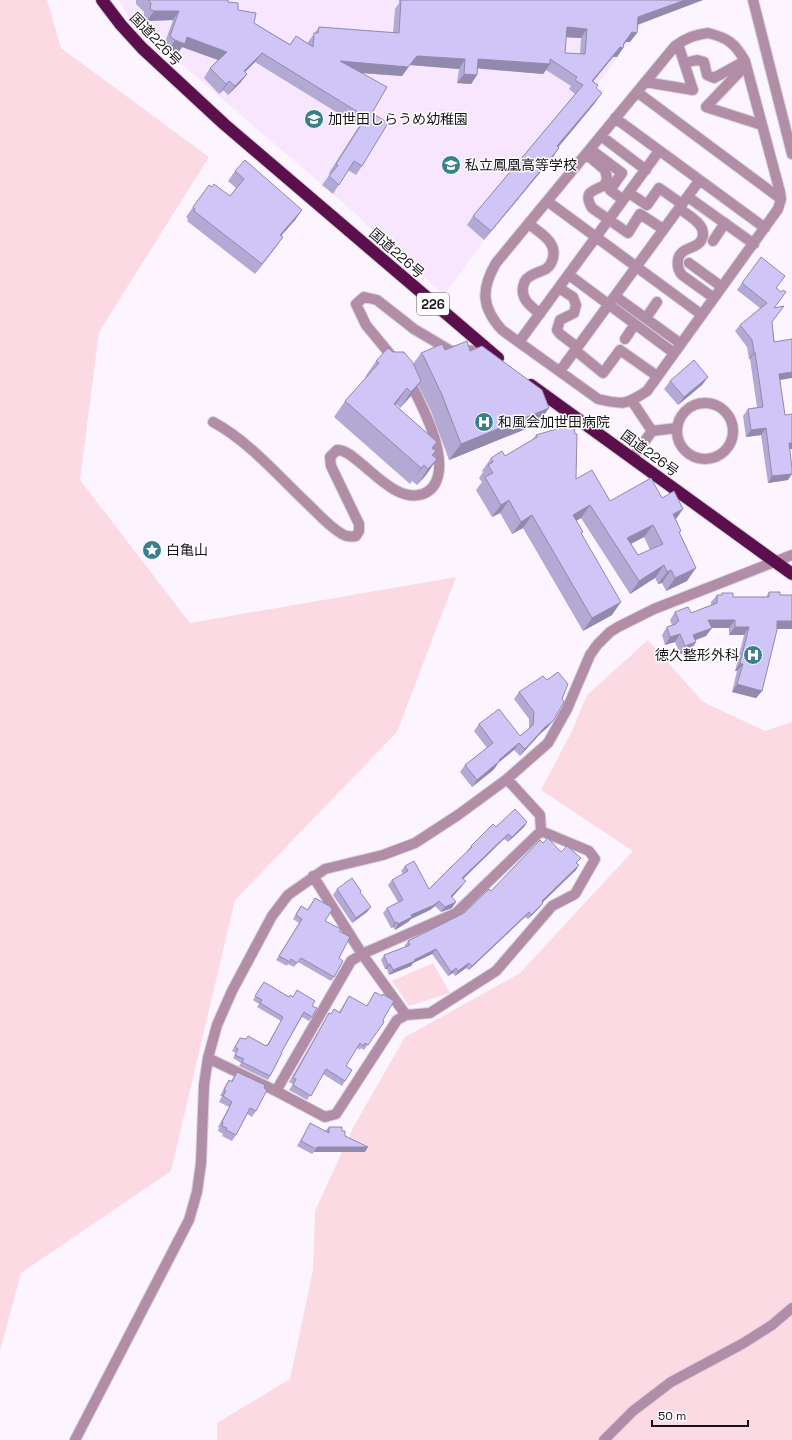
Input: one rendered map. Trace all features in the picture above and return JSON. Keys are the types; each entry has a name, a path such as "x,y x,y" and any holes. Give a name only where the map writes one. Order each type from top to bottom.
{"highway":[{"name":"国道226号","path":"102,0 121,25 142,48 224,124 505,364"},
{"name":"国道226号","path":"523,379 792,574"}],"street":[{"path":"753,0 792,154"},
{"path":"708,33 720,36 734,44 739,49 746,63 780,192 781,199 778,209 647,391 632,401 626,402 612,402 598,399 502,330 494,321 489,312 485,297 489,275 496,263 528,224 645,82 684,38 708,33"},
{"path":"645,82 693,90 678,44"},
{"path":"684,64 697,60 704,62 707,74 714,78 746,63"},
{"path":"746,63 706,107 762,125"},
{"path":"637,92 781,199"},
{"path":"616,118 699,181 765,228"},
{"path":"601,136 623,159 646,170"},
{"path":"519,342 659,151"},
{"path":"588,152 622,173 610,190 647,206 659,188 683,203 725,223 754,244"},
{"path":"588,152 605,170 607,175 605,185 592,190 589,194 592,208 628,233 640,214 663,230"},
{"path":"560,371 699,181"},
{"path":"547,201 702,315"},
{"path":"683,203 698,222 703,231 703,236 699,244 685,250 680,254 678,262 679,270 682,275 714,298"},
{"path":"713,241 725,223"},
{"path":"528,224 549,241 553,250 552,262 549,266 545,270 530,275 524,283 522,289 525,300 540,314"},
{"path":"703,260 693,266 722,287"},
{"path":"569,275 674,353"},
{"path":"559,288 573,297 576,305 574,313 560,320 557,330 576,349 603,373 620,350 657,376"},
{"path":"615,296 681,344"},
{"path":"213,422 250,448 342,535 350,537 356,536 359,531 359,524 331,466 330,457 337,450 342,450 351,455 398,492 409,496 427,493 433,488 438,479 440,469 437,446 425,414 407,376 366,325 356,304 364,297 377,300 414,329 451,351 487,350"},
{"path":"646,318 657,302"},
{"path":"625,339 635,324"},
{"path":"632,401 652,431"},
{"path":"703,402 721,407 728,413 734,430 731,443 723,453 715,458 706,459 697,458 688,454 682,447 678,438 677,428 680,418 686,411 694,405 703,402"},
{"path":"632,459 652,431 677,428"},
{"path":"75,1440 189,1220 197,1192 201,1163 204,1085 208,1058 217,1025 232,991 272,916 288,894 325,869 383,855 415,843 458,815 507,779 548,743 567,709 590,655 597,645 610,632 626,622 654,609 719,585 792,555"},
{"path":"276,1090 351,961 362,954 456,913 541,831 540,815 507,779"},
{"path":"208,1058 276,1090 326,1117 336,1114 397,1020 406,1015 430,1013 496,971 552,906 575,894 595,859 589,851 541,831"},
{"path":"313,876 362,954 406,1015"},
{"path":"604,1440 633,1411 671,1382 742,1344 772,1325 792,1308"}],"shaded area":[{"path":"0,0 47,0 61,48 209,157 99,332 80,480 190,623 456,577 397,732 235,900 171,1171 21,1273 0,1351"},
{"name":"私立鳳凰高等学校","path":"119,0 696,0 642,24 444,295 340,200 129,19"},
{"path":"648,640 703,702 765,731 792,722 792,1440 217,1440 217,1423 290,1379 313,1270 315,1211 354,1126 405,1037 520,973 633,851 541,790 572,731 587,695"},
{"path":"433,963 450,993 409,1006 392,981"}],"building":[{"path":"148,0 228,0 228,2 238,3 238,10 256,13 254,23 290,45 296,36 313,47 314,33 318,33 319,27 399,33 401,0 685,0 638,17 637,33 632,32 624,43 623,48 620,47 592,81 598,85 596,88 602,93 557,146 559,148 491,231 473,216 583,85 575,80 577,77 550,59 550,64 478,59 477,75 464,74 465,59 417,56 408,67 340,61 387,87 372,113 388,123 362,166 354,161 339,185 329,176 338,165 336,164 366,117 262,53 244,71 247,74 235,86 229,81 226,84 210,68 227,52 187,37 185,44 175,40 170,36 179,11 154,11 150,9 151,3","holes":["567,27 587,29 585,54 565,53"]},
{"path":"245,160 302,210 280,235 283,237 262,264 194,211 195,209 193,207 209,185 212,187 214,184 230,196 244,179 235,171"},
{"path":"761,257 785,276 776,288 781,292 783,290 786,292 774,308 784,306 772,322 774,342 792,339 792,372 779,374 785,415 792,414 792,443 789,443 792,474 772,476 766,428 751,430 748,409 763,407 752,340 740,325 767,303 742,283"},
{"path":"467,341 470,351 482,346 542,390 549,408 461,444 442,395 421,353 442,344 445,350"},
{"path":"388,348 393,352 404,352 413,363 421,381 411,392 407,388 394,404 437,442 432,448 436,451 432,455 437,459 428,469 424,465 421,468 345,401 379,363 376,361"},
{"path":"694,360 708,377 684,397 670,381"},
{"path":"574,425 575,434 577,434 576,479 592,470 610,501 651,478 662,498 674,491 683,509 673,514 681,531 679,532 696,568 675,578 671,570 667,572 664,565 639,581 590,505 573,515 583,532 581,533 621,602 592,618 532,515 521,522 509,500 501,505 485,477 493,473 488,465 493,462 491,458 502,451 505,456 537,437 536,435","holes":["653,525 663,544 638,555 627,538"]},
{"path":"769,592 780,592 780,595 792,595 792,621 777,621 777,630 762,691 737,684 743,664 740,663 749,627 735,627 735,620 708,620 712,628 693,635 696,642 685,646 680,634 670,637 667,627 676,624 676,622 679,621 675,612 688,607 691,613 717,603 717,595 722,595 722,593 733,593 733,597 769,597"},
{"path":"558,672 568,684 562,699 564,702 553,721 545,727 525,749 519,743 477,780 465,765 493,743 479,724 499,709 520,736 533,725 534,712 519,692 543,676 547,680"},
{"path":"515,809 527,822 512,837 508,834 462,878 466,881 451,896 456,902 445,907 439,901 434,905 411,915 412,917 398,924 397,922 395,923 387,908 403,900 392,880 408,871 405,866 414,861 429,889 493,824 496,827"},
{"path":"548,838 561,852 567,846 581,858 576,863 579,865 542,901 543,903 531,915 529,912 472,966 469,963 458,971 456,968 451,972 436,949 414,960 415,961 393,970 390,964 388,965 384,955 410,945 408,941 464,913 489,889 491,891 540,840 543,843"},
{"path":"352,878 371,907 356,918 337,889"},
{"path":"315,898 331,907 332,910 325,921 341,929 339,931 350,937 339,958 343,961 334,977 301,958 297,963 291,959 290,962 279,956 302,919 296,915 301,906 308,910"},
{"path":"264,982 289,997 290,995 293,997 297,990 315,1001 312,1006 317,1008 312,1017 304,1012 270,1076 242,1062 244,1059 235,1055 238,1049 235,1047 240,1038 246,1039 248,1036 266,1046 268,1045 283,1017 260,1003 262,1000 255,996"},
{"path":"375,992 382,996 383,994 394,1001 383,1020 384,1022 368,1045 365,1043 363,1046 360,1043 346,1066 352,1070 345,1081 326,1069 311,1096 293,1085 296,1079 293,1078 329,1013 331,1014 334,1009 340,1013 349,996 367,1006"},
{"path":"237,1072 265,1085 264,1088 267,1090 256,1111 250,1108 236,1135 226,1130 227,1128 222,1126 222,1122 232,1102 223,1096 226,1091 224,1090 229,1080 232,1082"},
{"path":"310,1123 329,1133 329,1127 342,1127 342,1131 345,1131 345,1136 368,1147 317,1147 316,1149 301,1141"}],"place":[{"name":"加世田しらうめ幼稚園","path":"314,119"},
{"name":"私立鳳凰高等学校","path":"451,165"},
{"name":"和風会加世田病院","path":"484,422"},
{"name":"白亀山","path":"152,550"},
{"name":"徳久整形外科","path":"753,655"}]}
